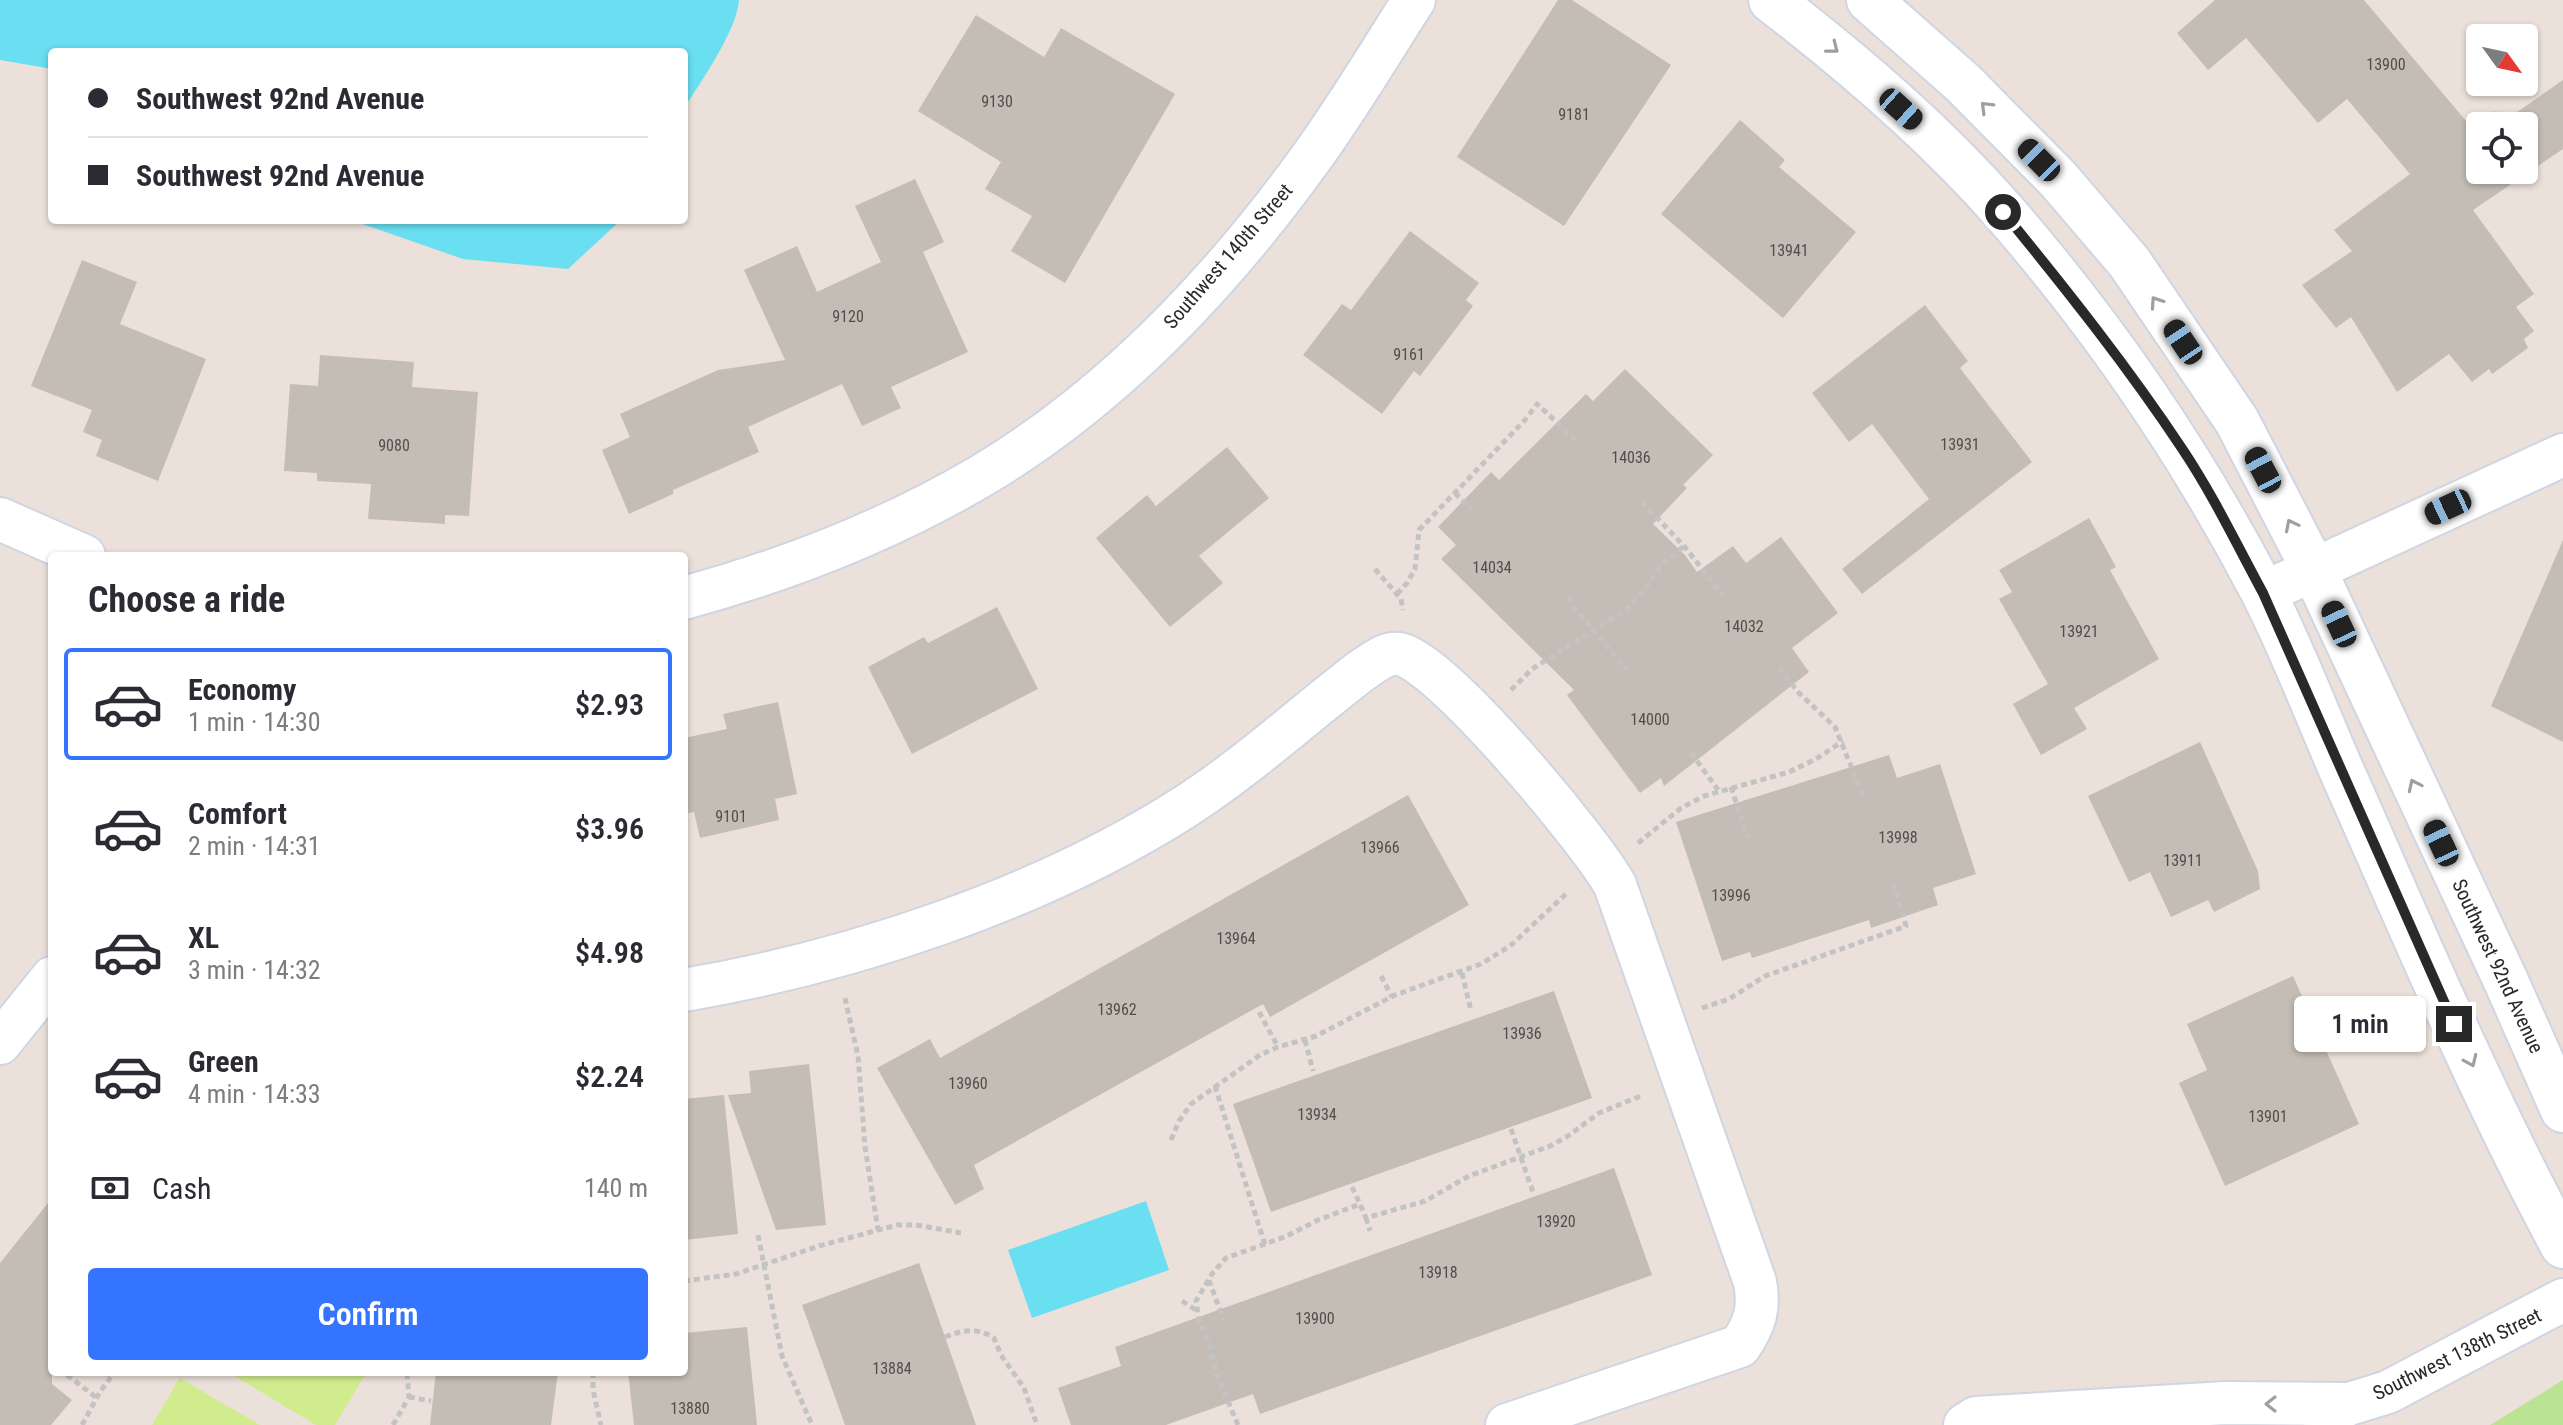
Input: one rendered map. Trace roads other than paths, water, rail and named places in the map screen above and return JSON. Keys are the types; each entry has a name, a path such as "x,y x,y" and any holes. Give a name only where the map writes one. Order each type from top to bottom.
{"street":[{"name":"Southwest 140th Street","path":"688,597 800,560 888,525 971,481 1020,450 1109,381 1195,299 1272,208 1325,138 1414,0"},
{"path":"1771,0 1839,52 1922,128 2003,212 2081,308 2184,451 2263,593 2513,1153 2563,1246"},
{"name":"Southwest 92nd Avenue","path":"1869,0 1963,83 2058,179 2129,262 2237,421 2314,570 2563,1110"},
{"path":"2263,593 2563,455"},
{"path":"0,519 75,552"},
{"path":"688,989 782,971 889,941 1074,867 1141,834 1185,806 1383,657 1396,653 1409,656 1446,686 1524,767 1580,833 1611,877 1666,1021 1759,1301 1751,1331 1740,1346 1507,1425"},
{"path":"0,1043 48,983"},
{"name":"Southwest 138th Street","path":"2304,1425 2349,1404 2388,1392 2563,1300"},
{"name":"Southwest 138th Street","path":"1965,1425 1976,1418 2225,1403 2349,1404"}],"water":[{"path":"0,0 739,0 725,40 688,102 688,48 48,48 48,68 0,60"},
{"path":"362,224 617,224 568,269 463,259"},
{"path":"1146,1201 1169,1270 1032,1318 1008,1250"}]}
